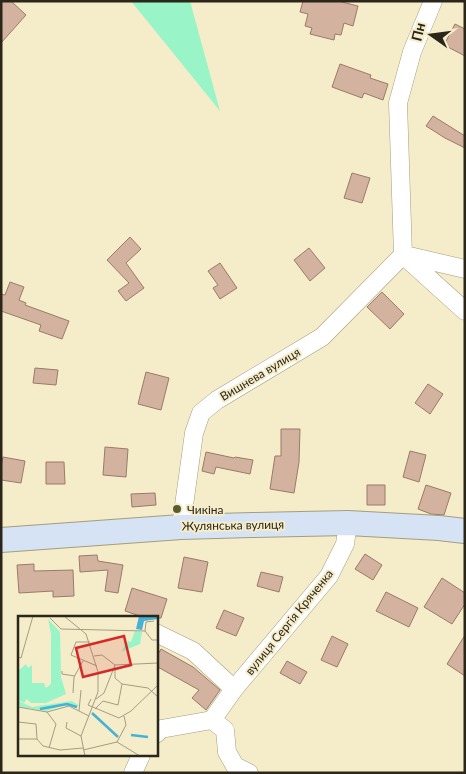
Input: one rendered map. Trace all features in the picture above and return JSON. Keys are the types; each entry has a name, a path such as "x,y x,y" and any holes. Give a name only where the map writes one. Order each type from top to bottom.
{"street":[{"path":"433,1 412,52 398,103 402,255 465,311"},
{"path":"402,255 465,269"},
{"name":"Вишнева вулиця","path":"181,526 194,433 201,413 217,400 322,337 402,255"},
{"name":"Жулянська вулиця","path":"1,540 181,526 348,523 465,531"},
{"name":"вулиця Сергія Кряченка","path":"212,720 234,690 329,576 345,544 348,523"},
{"path":"158,634 193,651 234,690"},
{"path":"158,732 161,729 212,720 225,730 227,752 236,766 249,773"},
{"path":"133,773 141,756"}],"green space":[{"path":"131,1 190,1 220,111"}],"building":[{"path":"1,1 11,1 26,15 1,43"},
{"path":"303,1 338,1 358,6 353,26 344,23 341,35 335,34 334,40 310,34 312,28 305,26 308,14 300,12"},
{"path":"455,24 465,29 465,56 444,45"},
{"path":"340,64 371,75 370,78 388,84 383,100 364,93 362,98 332,87"},
{"path":"433,116 465,136 465,148 426,126"},
{"path":"352,173 370,178 362,203 344,198"},
{"path":"130,237 141,249 126,263 144,288 126,301 118,291 129,283 107,260"},
{"path":"309,248 325,268 310,281 294,260"},
{"path":"220,263 237,288 220,299 213,288 218,285 208,271"},
{"path":"10,282 24,287 19,300 26,303 25,305 69,321 62,339 39,331 41,325 1,311 1,294 5,295"},
{"path":"382,292 404,314 390,329 367,307"},
{"path":"35,368 58,370 56,385 33,383"},
{"path":"146,372 169,378 161,410 138,404"},
{"path":"428,384 443,394 430,414 415,403"},
{"path":"281,429 300,429 299,462 294,493 270,489 275,456 281,456"},
{"path":"105,447 128,449 126,477 103,475"},
{"path":"410,451 426,455 419,482 403,477"},
{"path":"206,452 253,460 250,474 216,467 214,474 202,471"},
{"path":"3,457 25,461 21,483 1,480"},
{"path":"46,462 64,462 65,484 46,484"},
{"path":"367,485 385,485 385,505 367,505"},
{"path":"426,485 451,493 444,515 431,514 418,509"},
{"path":"155,493 156,505 132,507 131,494"},
{"path":"365,554 382,565 373,580 355,569"},
{"path":"97,555 98,561 123,565 118,593 105,591 108,570 80,572 79,556"},
{"path":"184,557 208,562 202,592 178,588"},
{"path":"34,564 34,571 73,570 74,596 53,597 53,591 19,593 17,565"},
{"path":"261,572 283,577 279,592 257,586"},
{"path":"442,578 465,593 465,604 452,624 424,607"},
{"path":"132,588 167,599 161,618 158,618 158,616 140,616 125,611"},
{"path":"386,592 418,608 409,627 376,611"},
{"path":"224,610 244,618 236,636 216,628"},
{"path":"465,635 465,676 447,664"},
{"path":"332,636 348,644 337,667 321,660"},
{"path":"161,649 193,667 220,690 206,710 192,698 199,690 158,667 158,654"},
{"path":"287,661 307,672 300,684 280,673"}],"place":[{"name":"Чикіна","path":"177,509"}]}
